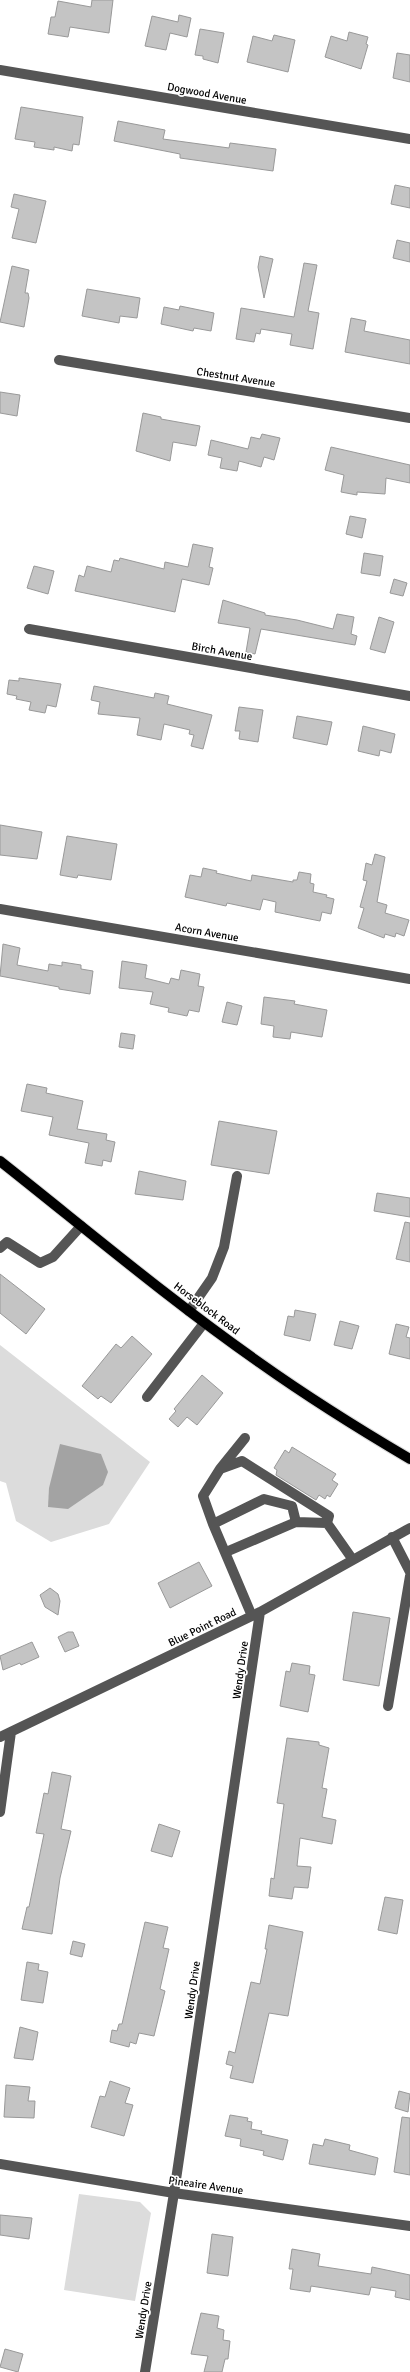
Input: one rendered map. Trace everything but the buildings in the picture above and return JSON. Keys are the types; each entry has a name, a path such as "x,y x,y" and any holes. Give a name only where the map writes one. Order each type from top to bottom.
{"main road":[{"name":"Horseblock Road","path":"0,1161 204,1323 306,1394 410,1459"}],"street":[{"name":"Dogwood Avenue","path":"0,70 410,139"},
{"name":"Chestnut Avenue","path":"59,360 410,418"},
{"name":"Birch Avenue","path":"29,629 410,696"},
{"name":"Acorn Avenue","path":"0,909 410,979"},
{"path":"189,1311 212,1278 224,1247 237,1176"},
{"path":"0,1248 8,1242 40,1263 53,1257 81,1226"},
{"path":"147,1397 204,1323"},
{"path":"245,1438 220,1468 203,1496 212,1524 256,1614"},
{"path":"220,1468 242,1461 329,1516 327,1523"},
{"path":"212,1524 264,1499 292,1506 296,1522"},
{"path":"226,1552 296,1522 327,1523"},
{"path":"327,1523 353,1560"},
{"name":"Blue Point Road","path":"0,1738 256,1614 410,1528"},
{"path":"392,1537 410,1572"},
{"path":"388,1706 410,1576"},
{"name":"Wendy Drive","path":"145,2372 174,2193 256,1614"},
{"path":"0,1812 11,1732"},
{"name":"Pineaire Avenue","path":"0,2164 174,2193 410,2226"}],"shaded area":[{"path":"0,1345 150,1462 109,1524 51,1542 16,1521 6,1483 0,1481"},
{"path":"60,1444 101,1454 108,1472 103,1485 68,1509 48,1507 49,1488"},
{"path":"79,2194 140,2202 151,2213 135,2301 64,2290"}]}
